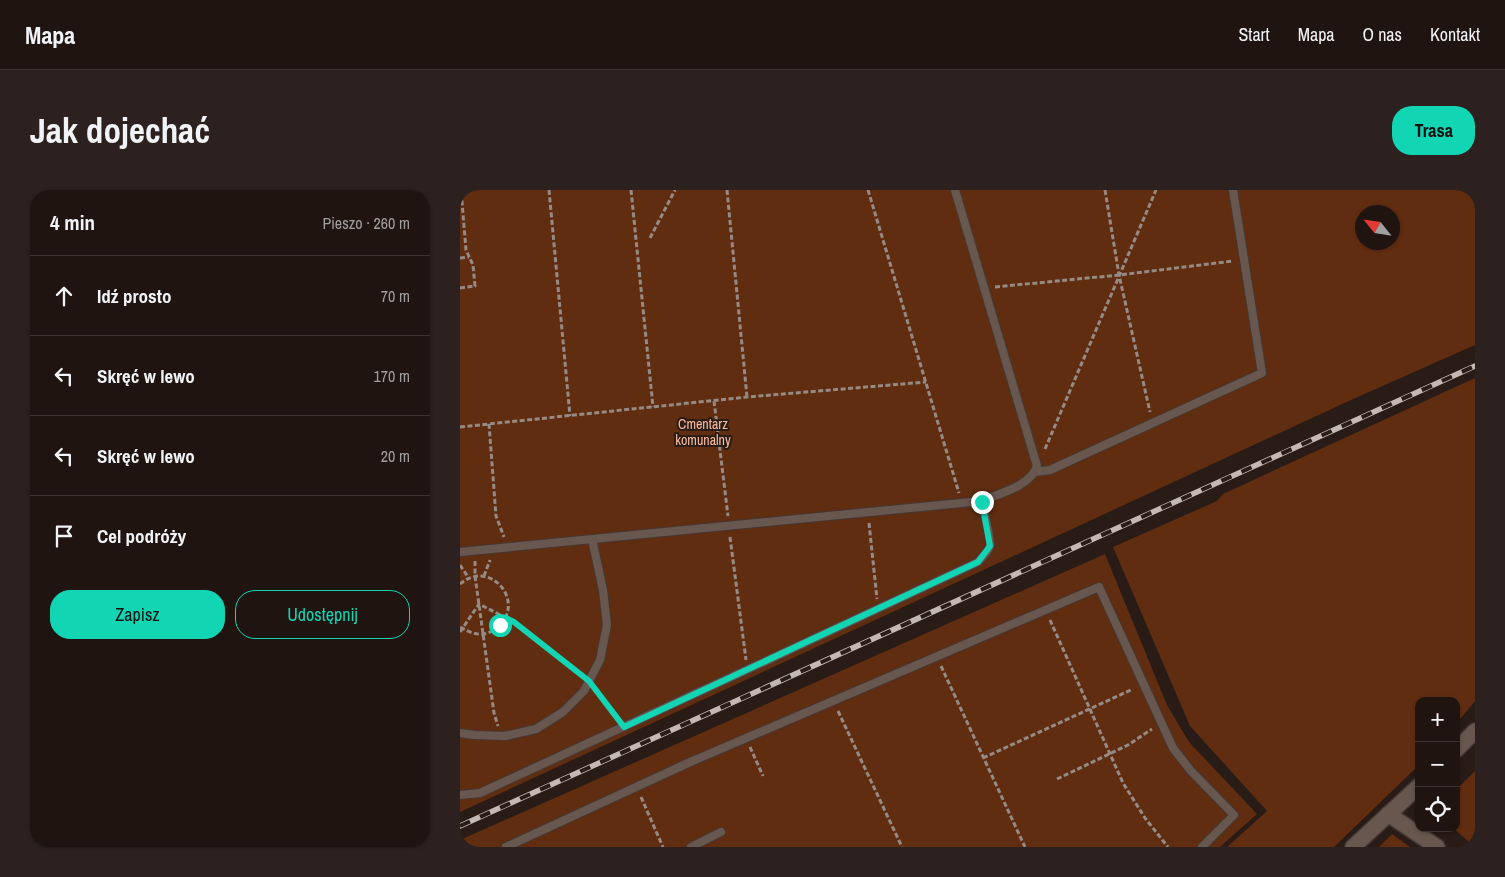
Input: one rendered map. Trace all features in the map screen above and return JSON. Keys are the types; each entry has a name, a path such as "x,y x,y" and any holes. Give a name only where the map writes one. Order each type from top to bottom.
{"street":[{"path":"1460,746 1475,730"},
{"path":"1353,847 1418,787"},
{"path":"1388,814 1437,847"}],"lane":[{"path":"460,552 982,502 1023,483 1035,472 1037,466 955,190"},
{"path":"1035,472 1050,470 1262,373 1233,190"},
{"path":"460,795 480,793 978,562 990,546 982,502"},
{"path":"460,733 474,736 501,736 536,730 563,712 584,691 600,660 607,625 603,590 592,539"},
{"path":"506,847 746,738 1099,587 1173,748 1191,771 1234,815 1202,847"},
{"path":"691,847 721,832"}],"path":[{"path":"460,288 475,286 473,265 466,250 461,190"},
{"path":"549,190 570,416"},
{"path":"631,190 653,407"},
{"path":"650,238 675,190"},
{"path":"727,190 747,398"},
{"path":"868,190 962,503"},
{"path":"1105,190 1119,276 1152,423"},
{"path":"1035,472 1156,190"},
{"path":"460,258 469,257"},
{"path":"985,288 1119,276 1244,260"},
{"path":"460,427 926,382"},
{"path":"489,424 496,516 507,547"},
{"path":"868,512 878,609"},
{"path":"475,558 475,576 494,713 501,736"},
{"path":"460,565 468,577"},
{"path":"460,584 468,577 488,577 504,589 508,596 506,618 494,630 484,634 473,634 461,629 479,604"},
{"path":"479,604 514,622 589,681 624,727"},
{"path":"1046,610 1124,783 1145,818 1168,847"},
{"path":"936,657 1025,847"},
{"path":"984,758 1143,684"},
{"path":"834,701 902,847"},
{"path":"1056,779 1128,745 1160,722"},
{"path":"746,738 763,776"},
{"path":"636,787 663,847"}],"green space":[{"name":"Cmentarz komunalny","path":"460,190 1475,190 1475,345 1351,400 460,812"},
{"path":"1475,378 1475,701 1460,719 1460,697 1415,697 1415,769 1334,847 1227,847 1267,811 1190,726 1113,547 1217,501 1223,494"},
{"path":"1105,554 1167,705 1189,742 1257,814 1220,847 460,847 460,840"},
{"path":"1475,771 1475,847 1458,832 1460,832 1460,786"},
{"path":"1392,834 1410,847 1379,847"}],"railway":[{"path":"460,826 1475,366"}],"route":[{"path":"500,625 506,618 514,622 589,681 624,727 978,562 990,546 982,502"}]}
